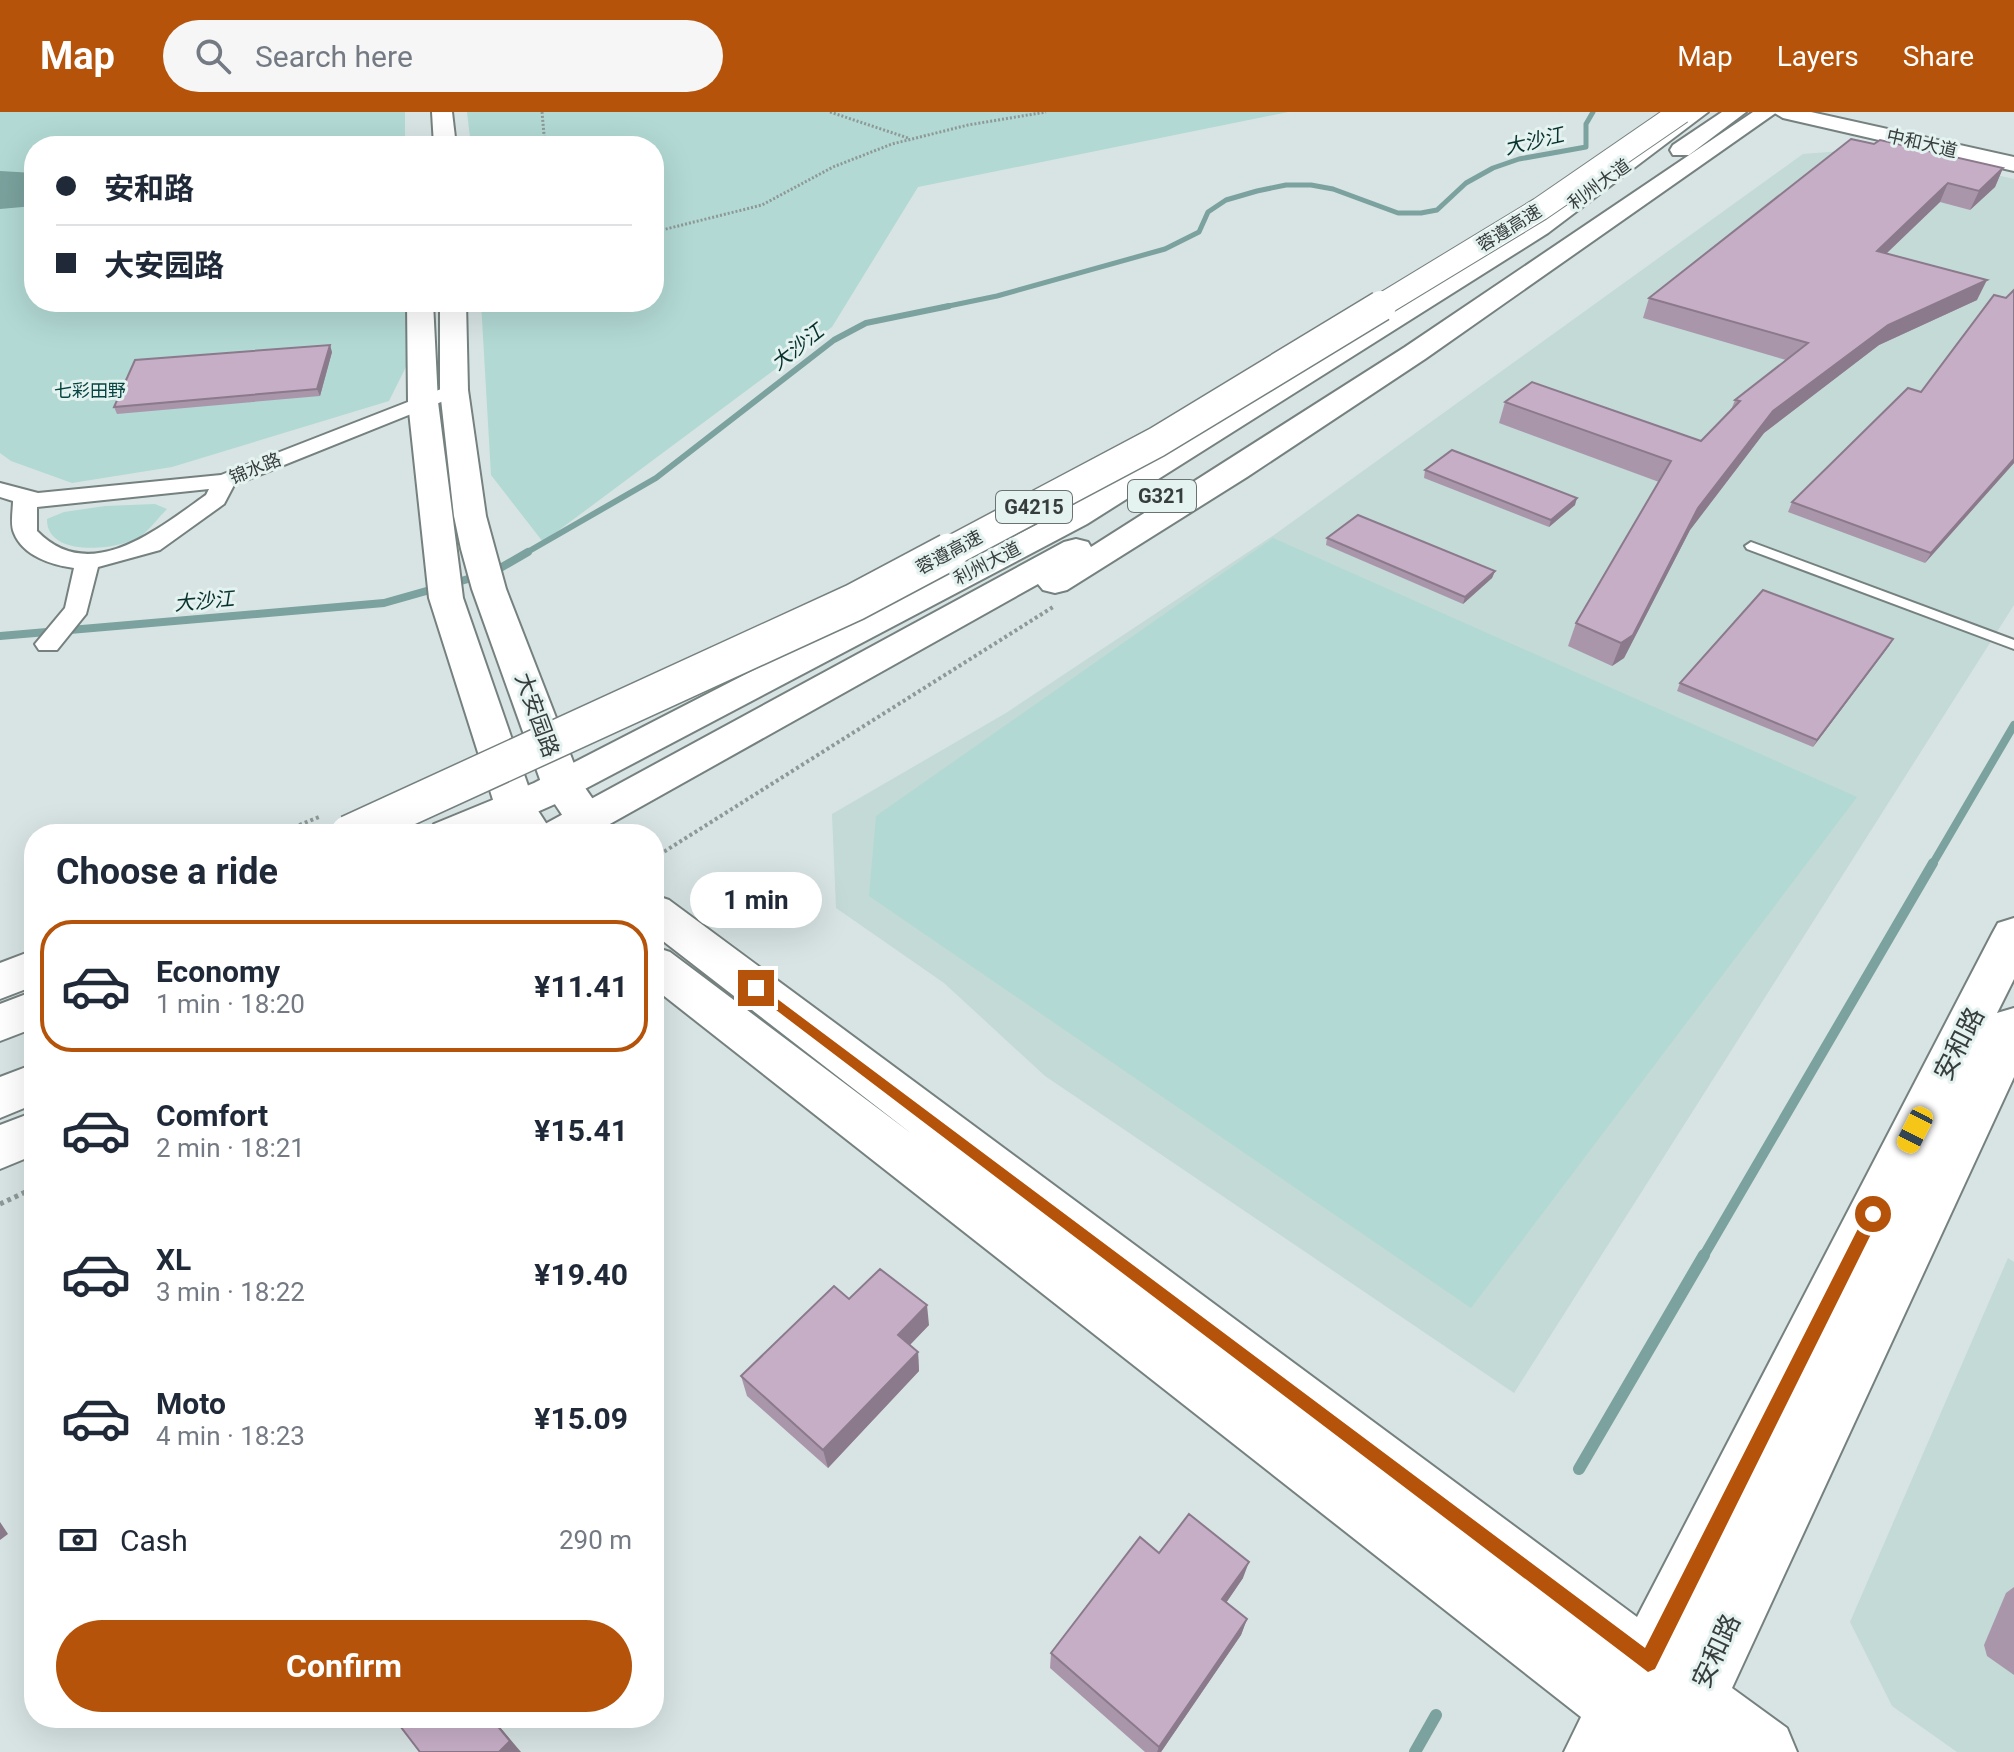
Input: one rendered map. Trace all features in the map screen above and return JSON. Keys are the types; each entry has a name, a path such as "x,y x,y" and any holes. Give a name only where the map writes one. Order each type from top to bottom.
{"main road":[{"path":"442,112 444,136"},
{"name":"蓉遵高速","path":"339,824 855,602 1157,442 1540,209 1681,112"},
{"name":"利州大道","path":"502,824 523,820 562,785 1076,517 1539,228 1698,112"},
{"name":"利州大道","path":"602,824 1090,541 1525,258 1736,112"},
{"path":"604,824 916,667 1173,512 1441,336 1767,112"},
{"name":"中和大道","path":"1783,112 2014,164"},
{"name":"中和大道","path":"1840,112 2014,151"},
{"path":"420,312 423,402 446,598 523,820"},
{"path":"453,312 454,390"},
{"name":"大安园路","path":"454,390 470,516 489,589 562,785 586,824"},
{"path":"664,919 1648,1662 1675,1736"},
{"name":"安和路","path":"1610,1731 1648,1662 2014,934"},
{"path":"0,982 24,971"},
{"path":"664,972 1610,1731 1675,1736 1763,1752"},
{"path":"0,1023 24,1013"},
{"name":"安和路","path":"1675,1736 2014,1026"},
{"path":"0,1098 24,1087"},
{"path":"0,1148 24,1137"}],"street":[{"name":"锦水路","path":"0,490 38,500 225,481 454,390"},
{"path":"25,498 25,532 59,559 87,563 151,545 216,499 225,481"},
{"path":"48,644 77,609 87,563"}],"lane":[{"path":"1751,546 2014,645"}],"path":[{"path":"542,112 544,136"},
{"path":"830,112 909,139"},
{"path":"664,230 709,221 761,205 841,163 909,139 1046,112"},
{"path":"0,1204 24,1193"}],"shaded area":[{"path":"1880,148 2014,179 2014,605 1514,1393 1045,1076 944,983 836,908 832,814 1006,713 1274,535 1803,154"},
{"path":"2008,1258 2014,1262 2014,1752 1957,1752 1892,1706 1850,1622"}],"green space":[{"name":"七彩田野","path":"0,112 405,112 405,136 24,136 24,312 406,312 406,367 389,401 172,467 72,483 11,461 0,453"},
{"path":"467,112 1288,112 918,187 832,327 543,542 491,475 482,312 664,312 664,136 470,136"},
{"path":"155,504 167,509 141,536 118,545 71,546 50,532 47,519 64,512 105,506"},
{"path":"1273,538 1857,797 1471,1308 869,896 876,816"}],"water":[{"path":"0,171 24,172 24,207 0,209"}],"building":[{"path":"1851,139 1874,144 1880,140 2003,168 1979,191 1948,183 1877,251 1987,280 1888,325 1773,411 1698,508 1633,635 1621,643 1576,623 1671,461 1505,402 1532,382 1701,441 1740,401 1735,400 1808,343 1649,298"},
{"path":"2014,290 2014,459 1931,553 1792,502 1908,388 1921,392 1994,295 2006,298"},
{"path":"330,345 317,389 114,407 135,360"},
{"path":"1452,450 1577,498 1551,520 1425,470"},
{"path":"1358,515 1495,571 1465,597 1327,538"},
{"path":"1763,590 1893,639 1817,740 1680,683"},
{"path":"880,1269 927,1305 898,1335 918,1352 823,1450 741,1376 834,1286 849,1299"},
{"path":"1189,1514 1249,1562 1222,1599 1247,1619 1159,1747 1051,1653 1140,1537 1159,1553"},
{"path":"402,1728 499,1728 510,1741 499,1752 420,1752"}],"waterway":[{"name":"大沙江","path":"939,308 997,296 1165,249 1199,232 1208,212 1226,200 1286,185 1333,189 1398,213 1437,210 1466,183 1493,168 1519,159 1586,147 1586,124 1593,112"},
{"name":"大沙江","path":"524,554 656,478 834,340 866,323 949,306"},
{"name":"大沙江","path":"451,584 495,571 528,552"},
{"name":"大沙江","path":"0,636 384,603 437,588"},
{"path":"1932,865 2014,725"},
{"path":"1703,1257 1933,863"},
{"path":"1579,1469 1704,1255"},
{"path":"1415,1752 1436,1715"}],"route":[{"path":"756,988 1648,1662 1873,1214"}]}
